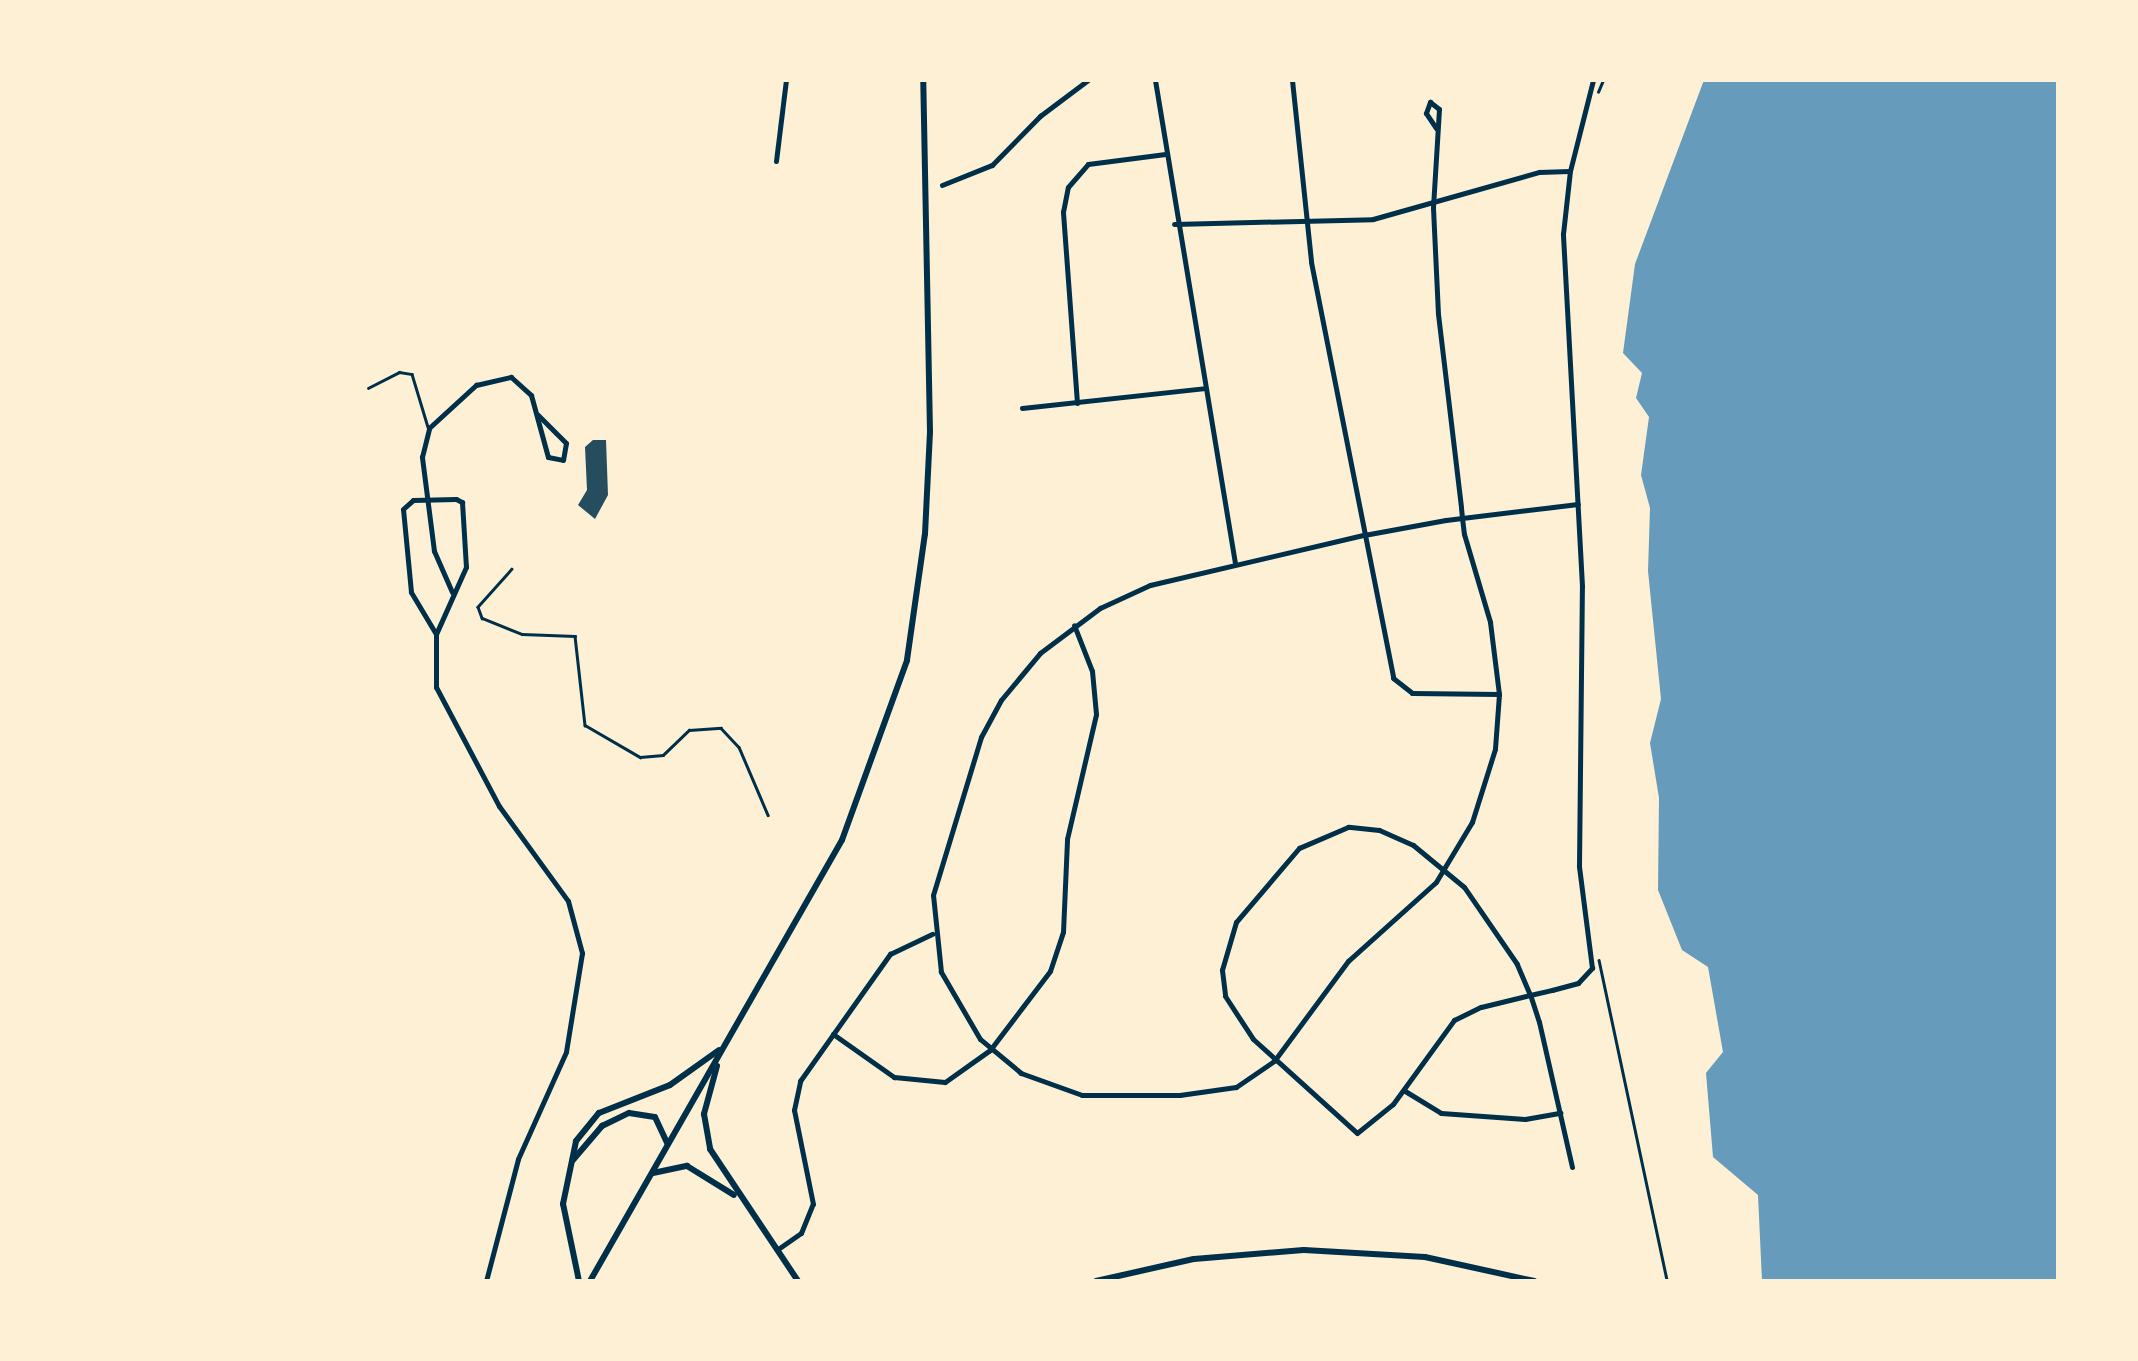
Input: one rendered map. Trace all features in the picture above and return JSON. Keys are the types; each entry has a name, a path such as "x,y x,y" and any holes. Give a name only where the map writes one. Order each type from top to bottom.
{"main road":[{"path":"590,1281 842,840 907,660 925,534 930,432 924,80"},
{"path":"580,1281 564,1220 574,1146 594,1118 681,1079 730,1038"},
{"path":"730,1038 707,1096 704,1125 716,1162 798,1281"},
{"path":"572,1161 602,1126 630,1113 662,1122 665,1149"},
{"path":"652,1174 676,1164 696,1168 742,1201"},
{"path":"1096,1281 1194,1259 1304,1250 1425,1258 1534,1281"}],"street":[{"path":"776,161 786,80"},
{"path":"942,185 987,169 1088,80"},
{"path":"1155,80 1174,224 1235,563"},
{"path":"1292,80 1306,222 1364,535 1397,686 1412,693 1499,694"},
{"path":"1572,1168 1530,995 1498,930 1445,869 1379,830 1348,827 1299,848 1236,922 1222,970 1225,996 1238,1020 1274,1061 1345,1129 1366,1131 1404,1090 1454,1020 1530,995 1578,983 1592,963 1579,866 1578,504 1563,257 1570,171 1593,80"},
{"path":"1436,128 1426,113 1430,102 1439,109 1434,201 1438,314 1462,518 1494,643 1499,694 1486,786 1445,869 1418,902 1348,961 1274,1061 1218,1092 1098,1098 1042,1083 990,1050 953,999 932,934 936,880 981,737 1020,676 1074,625 1134,591 1235,563 1462,518 1578,504"},
{"path":"1077,403 1064,212 1068,187 1088,164 1165,154"},
{"path":"1174,224 1373,220 1539,172 1570,171"},
{"path":"452,592 438,569 422,457 429,428 462,395 497,376 522,383 538,414 548,457 563,460 566,443 538,414"},
{"path":"1022,408 1204,388"},
{"path":"436,634 415,606 403,542 404,507 429,498 462,502 466,561 436,634 433,674 442,704 506,816 568,901 582,953 566,1052 518,1158 486,1281"},
{"path":"833,1034 894,1077 921,1084 956,1078 990,1050 1046,978 1060,945 1064,854 1096,714 1092,671 1074,625"},
{"path":"778,1249 801,1234 811,1214 794,1102 833,1034 890,954 932,934"},
{"path":"1404,1090 1442,1113 1525,1119 1560,1113"}],"lane":[{"path":"368,388 399,372 412,374 429,428"}],"path":[{"path":"1598,95 1603,80"},
{"path":"512,568 478,607 482,618 522,634 575,636 585,725 640,756 663,755 688,730 721,728 739,747 768,816"},
{"path":"1597,948 1667,1281"}],"water":[{"path":"1704,80 2058,80 2058,1281 1762,1281 1758,1195 1713,1157 1706,1073 1723,1052 1708,967 1682,950 1658,890 1659,798 1650,743 1661,699 1648,571 1650,508 1641,475 1649,417 1636,398 1642,373 1623,353 1635,264"}],"building":[{"path":"593,440 606,440 608,495 595,519 578,505 587,490 585,447"}]}
